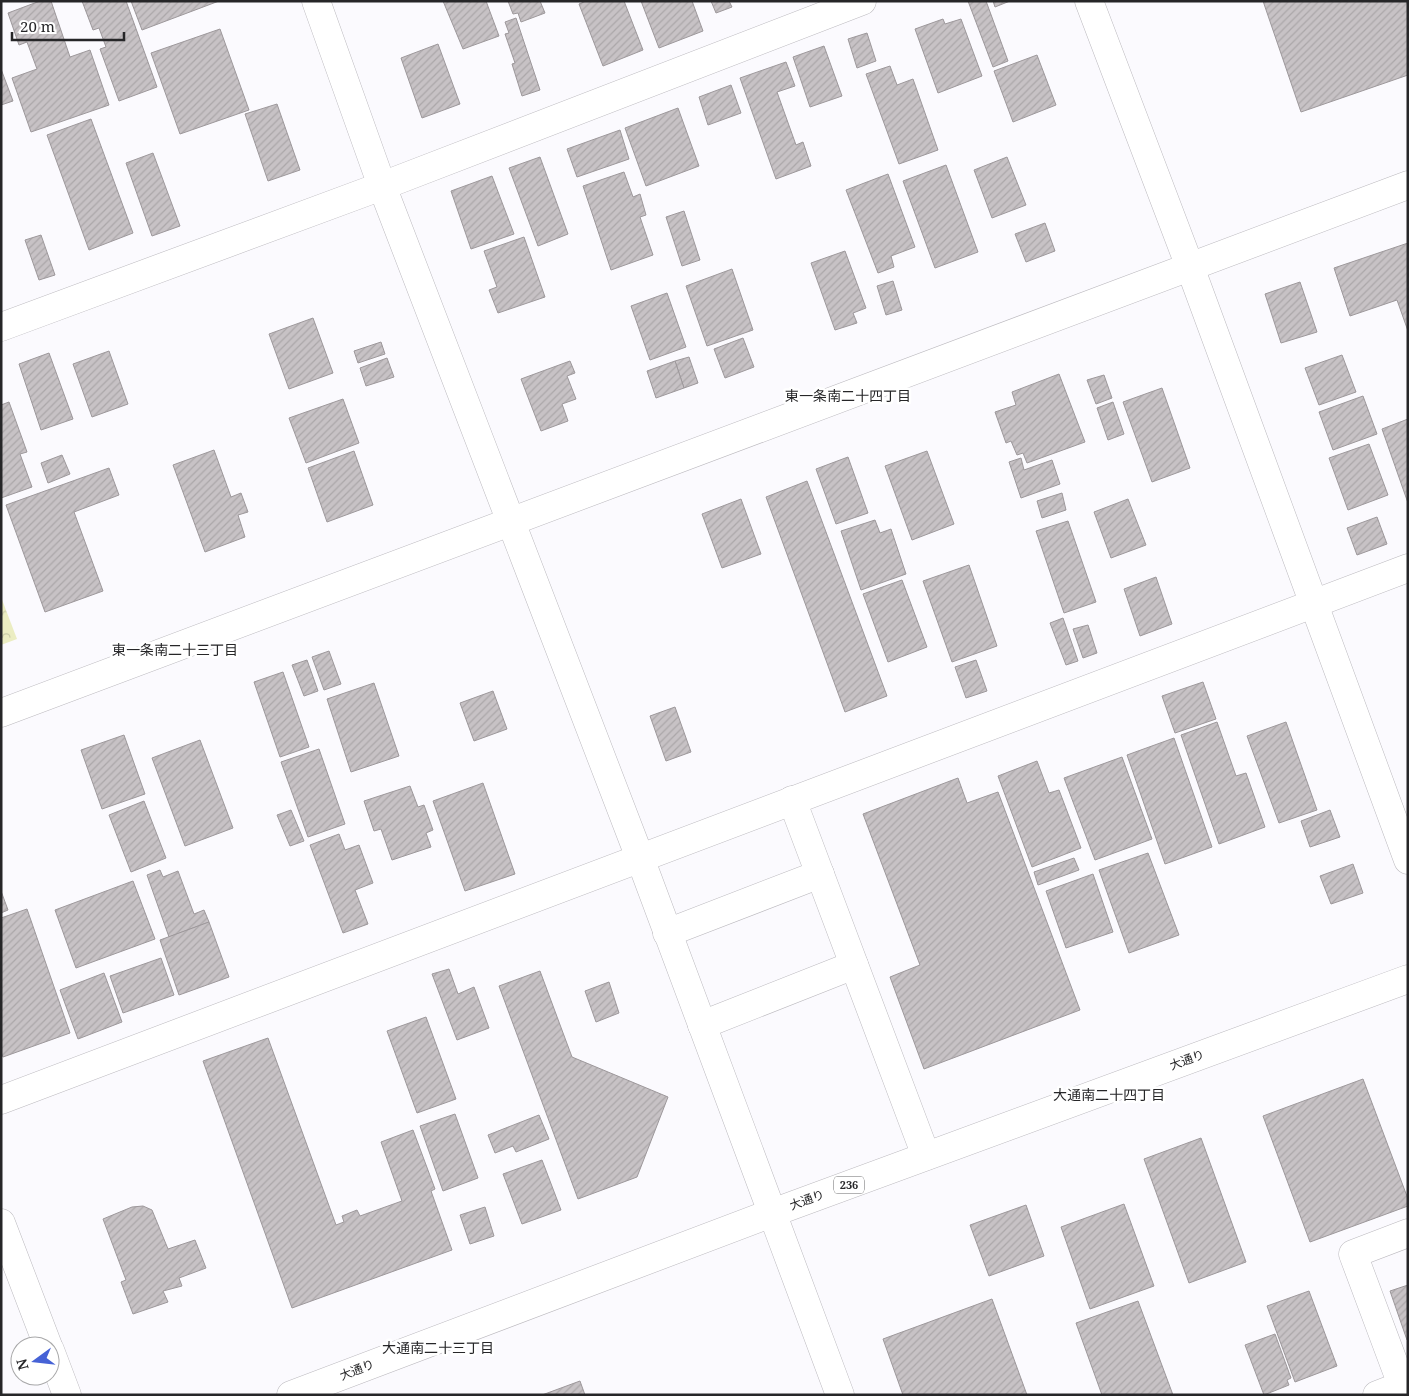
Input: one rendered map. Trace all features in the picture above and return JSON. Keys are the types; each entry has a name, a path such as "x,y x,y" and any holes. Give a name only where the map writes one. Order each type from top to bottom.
{"main road":[{"path":"316,1 382,186 640,858 840,1395"},
{"path":"1,327 382,186 862,1"},
{"path":"1089,1 1190,268 1408,860"},
{"path":"1,713 1408,185"},
{"path":"1,1100 1408,568"},
{"path":"792,800 926,1156"},
{"path":"667,933 820,874"},
{"path":"702,1025 854,965"},
{"name":"大通り","path":"291,1395 772,1213 1408,979"},
{"path":"1,1223 44,1336"},
{"path":"1377,1395 1405,1384 1353,1254 1408,1233"},
{"path":"60,1376 67,1395"}],"green space":[{"path":"1,597 17,639 1,645"}],"building":[{"path":"40,1 51,1 70,57 90,50 109,105 31,132 12,78 37,69 27,42 19,45 8,13"},
{"path":"82,1 126,1 157,87 119,101 100,49 106,47 99,28 93,30"},
{"path":"131,1 219,1 142,30"},
{"path":"443,1 486,1 499,36 463,49"},
{"path":"508,1 540,1 545,13 521,22 518,13 513,14"},
{"path":"586,1 624,1 643,50 603,66 579,4"},
{"path":"641,1 692,1 703,31 659,48"},
{"path":"711,1 729,1 732,7 716,13"},
{"path":"968,1 986,1 1008,61 993,67"},
{"path":"993,1 1010,1 995,7"},
{"path":"1263,1 1406,1 1408,6 1408,75 1301,112"},
{"path":"516,18 540,90 522,96 512,64 515,63 505,34 509,33 505,22"},
{"path":"943,19 945,24 961,19 982,76 938,93 915,29"},
{"path":"220,29 249,110 180,134 151,53"},
{"path":"867,33 876,61 857,68 848,39"},
{"path":"438,44 460,104 422,118 401,58"},
{"path":"824,46 842,96 810,107 793,57"},
{"path":"1037,55 1056,105 1013,122 994,71"},
{"path":"786,62 795,86 777,92 796,145 803,142 811,166 776,179 740,78"},
{"path":"890,66 897,85 913,79 938,150 899,164 866,74"},
{"path":"1,69 13,101 1,105"},
{"path":"731,85 741,113 708,125 699,97"},
{"path":"277,104 300,170 268,181 245,114"},
{"path":"678,108 699,166 646,186 625,128"},
{"path":"91,119 133,233 89,250 47,135"},
{"path":"620,130 629,159 577,177 567,149"},
{"path":"153,153 180,226 152,236 126,163"},
{"path":"540,157 568,234 538,246 509,168"},
{"path":"1007,157 1026,205 992,218 974,170"},
{"path":"946,165 978,252 935,268 903,181"},
{"path":"624,172 633,197 640,194 646,215 640,217 653,255 611,270 583,186"},
{"path":"888,174 915,247 891,256 894,267 878,273 846,190"},
{"path":"492,176 514,234 471,249 451,191"},
{"path":"684,211 700,260 682,266 666,217"},
{"path":"1045,223 1055,251 1026,262 1015,234"},
{"path":"41,235 55,275 39,280 25,240"},
{"path":"524,237 545,297 498,313 489,290 497,287 484,251"},
{"path":"1408,243 1408,331 1397,300 1350,316 1334,268"},
{"path":"845,251 866,308 853,313 857,323 835,330 811,263"},
{"path":"732,269 753,330 707,346 686,286"},
{"path":"893,281 902,310 886,315 877,286"},
{"path":"1300,282 1317,332 1281,343 1265,294"},
{"path":"667,293 686,347 650,360 631,306"},
{"path":"313,318 333,373 289,389 269,334"},
{"path":"743,338 754,367 725,378 714,349"},
{"path":"381,342 385,354 358,363 354,351"},
{"path":"109,351 128,404 92,417 73,364"},
{"path":"49,353 73,419 41,430 19,364"},
{"path":"1342,355 1356,392 1319,405 1305,368"},
{"path":"689,357 698,383 684,388 675,361"},
{"path":"387,358 394,377 366,386 360,368"},
{"path":"570,361 575,373 567,376 576,399 562,404 568,421 541,431 521,379"},
{"path":"675,361 684,388 656,398 647,371"},
{"path":"1059,374 1085,442 1027,463 1023,453 1017,455 1011,441 1006,443 995,412 1016,405 1012,392"},
{"path":"1104,375 1112,398 1096,404 1087,380"},
{"path":"1162,388 1190,468 1152,482 1123,402"},
{"path":"1363,396 1377,434 1333,450 1319,412"},
{"path":"343,399 359,443 306,463 289,418"},
{"path":"9,402 27,452 20,454 32,487 1,498 1,405"},
{"path":"1113,402 1124,434 1108,440 1097,408"},
{"path":"1408,419 1408,503 1382,429"},
{"path":"1369,444 1388,495 1348,510 1329,458"},
{"path":"214,450 231,497 241,493 248,512 238,515 245,537 205,552 173,465"},
{"path":"354,451 373,505 327,522 308,468"},
{"path":"927,451 954,524 912,540 885,466"},
{"path":"62,455 70,474 48,483 41,463"},
{"path":"848,457 868,513 836,524 816,469"},
{"path":"1021,458 1024,470 1052,460 1060,484 1021,498 1009,462"},
{"path":"109,468 119,495 74,512 103,591 45,612 6,505"},
{"path":"807,481 887,696 845,712 766,497"},
{"path":"1062,493 1066,510 1042,518 1037,501"},
{"path":"741,499 761,554 722,568 702,514"},
{"path":"1128,499 1146,545 1111,558 1094,512"},
{"path":"1377,517 1387,544 1357,555 1347,528"},
{"path":"875,520 880,533 891,529 906,574 861,590 841,531"},
{"path":"1068,521 1096,602 1064,613 1036,531"},
{"path":"969,565 997,646 952,662 923,581"},
{"path":"1156,577 1172,624 1140,636 1124,589"},
{"path":"902,580 927,647 888,662 863,594"},
{"path":"1063,618 1078,661 1066,665 1050,623"},
{"path":"1088,625 1097,653 1083,658 1073,629"},
{"path":"329,651 341,684 324,690 312,657"},
{"path":"307,660 318,691 304,696 292,665"},
{"path":"976,660 987,691 966,698 955,667"},
{"path":"283,672 309,747 280,757 254,682"},
{"path":"1203,682 1216,719 1175,733 1162,696"},
{"path":"374,683 399,756 351,772 327,699"},
{"path":"493,691 507,729 474,741 460,703"},
{"path":"675,707 691,752 666,761 650,716"},
{"path":"1217,722 1236,776 1246,773 1265,827 1219,844 1181,735"},
{"path":"1286,722 1317,810 1279,823 1247,736"},
{"path":"124,735 145,794 102,809 81,750"},
{"path":"1174,738 1212,847 1165,864 1127,755"},
{"path":"200,740 233,828 185,846 152,758"},
{"path":"319,749 345,824 308,837 281,762"},
{"path":"1122,757 1152,839 1095,860 1064,778"},
{"path":"1037,761 1049,793 1059,790 1081,848 1032,867 998,776"},
{"path":"958,778 967,803 998,792 1080,1010 924,1069 890,977 920,965 863,814"},
{"path":"483,783 515,874 465,891 433,801"},
{"path":"410,786 418,807 424,805 433,830 426,833 431,847 392,860 381,829 374,831 364,801"},
{"path":"144,801 166,858 131,872 109,815"},
{"path":"291,810 304,841 290,846 277,815"},
{"path":"1330,810 1340,837 1310,847 1301,821"},
{"path":"339,834 345,850 359,845 373,883 355,890 368,924 343,933 310,845"},
{"path":"1148,853 1179,935 1129,953 1099,870"},
{"path":"1074,858 1079,870 1038,885 1034,872"},
{"path":"1353,864 1363,893 1331,904 1320,876"},
{"path":"160,870 163,877 178,871 194,914 204,910 209,922 169,937 147,875"},
{"path":"1093,874 1113,932 1066,948 1046,891"},
{"path":"133,881 155,939 76,968 55,910"},
{"path":"1,891 8,910 1,913"},
{"path":"27,909 70,1033 3,1057 1,1052 1,918"},
{"path":"209,922 229,977 179,995 160,940"},
{"path":"161,958 174,995 123,1013 110,976"},
{"path":"449,969 458,994 474,987 489,1028 457,1040 432,974"},
{"path":"540,971 572,1057 668,1097 637,1177 578,1199 499,986"},
{"path":"104,973 122,1022 78,1039 60,990"},
{"path":"609,982 619,1013 596,1022 585,991"},
{"path":"426,1017 456,1099 417,1113 387,1031"},
{"path":"268,1038 336,1225 344,1222 342,1216 357,1210 360,1216 402,1201 381,1142 413,1130 435,1189 431,1191 452,1250 292,1308 203,1061"},
{"path":"1363,1079 1408,1199 1408,1206 1310,1242 1263,1116"},
{"path":"455,1114 478,1178 443,1191 420,1126"},
{"path":"539,1115 549,1139 516,1152 513,1146 495,1153 488,1135"},
{"path":"1201,1138 1246,1262 1189,1283 1144,1159"},
{"path":"542,1160 561,1210 522,1224 503,1174"},
{"path":"1124,1204 1154,1286 1090,1309 1061,1227"},
{"path":"1026,1205 1044,1256 989,1276 970,1225"},
{"path":"143,1206 152,1210 168,1249 195,1240 206,1268 179,1278 182,1286 163,1291 168,1302 133,1314 121,1282 126,1280 103,1219 132,1207"},
{"path":"485,1207 494,1236 470,1244 460,1215"},
{"path":"1408,1285 1408,1340 1407,1340 1390,1291"},
{"path":"1309,1291 1337,1366 1295,1382 1267,1306"},
{"path":"992,1299 1027,1395 903,1395 883,1339"},
{"path":"1138,1301 1173,1395 1102,1395 1076,1323"},
{"path":"1275,1334 1291,1378 1287,1380 1289,1385 1264,1395 1245,1345"},
{"path":"580,1381 585,1395 542,1395"}],"district":[{"name":"東一条南二十四丁目","path":"848,396"},
{"name":"東一条南二十三丁目","path":"175,650"},
{"name":"大通南二十四丁目","path":"1109,1095"},
{"name":"大通南二十三丁目","path":"438,1348"}]}
